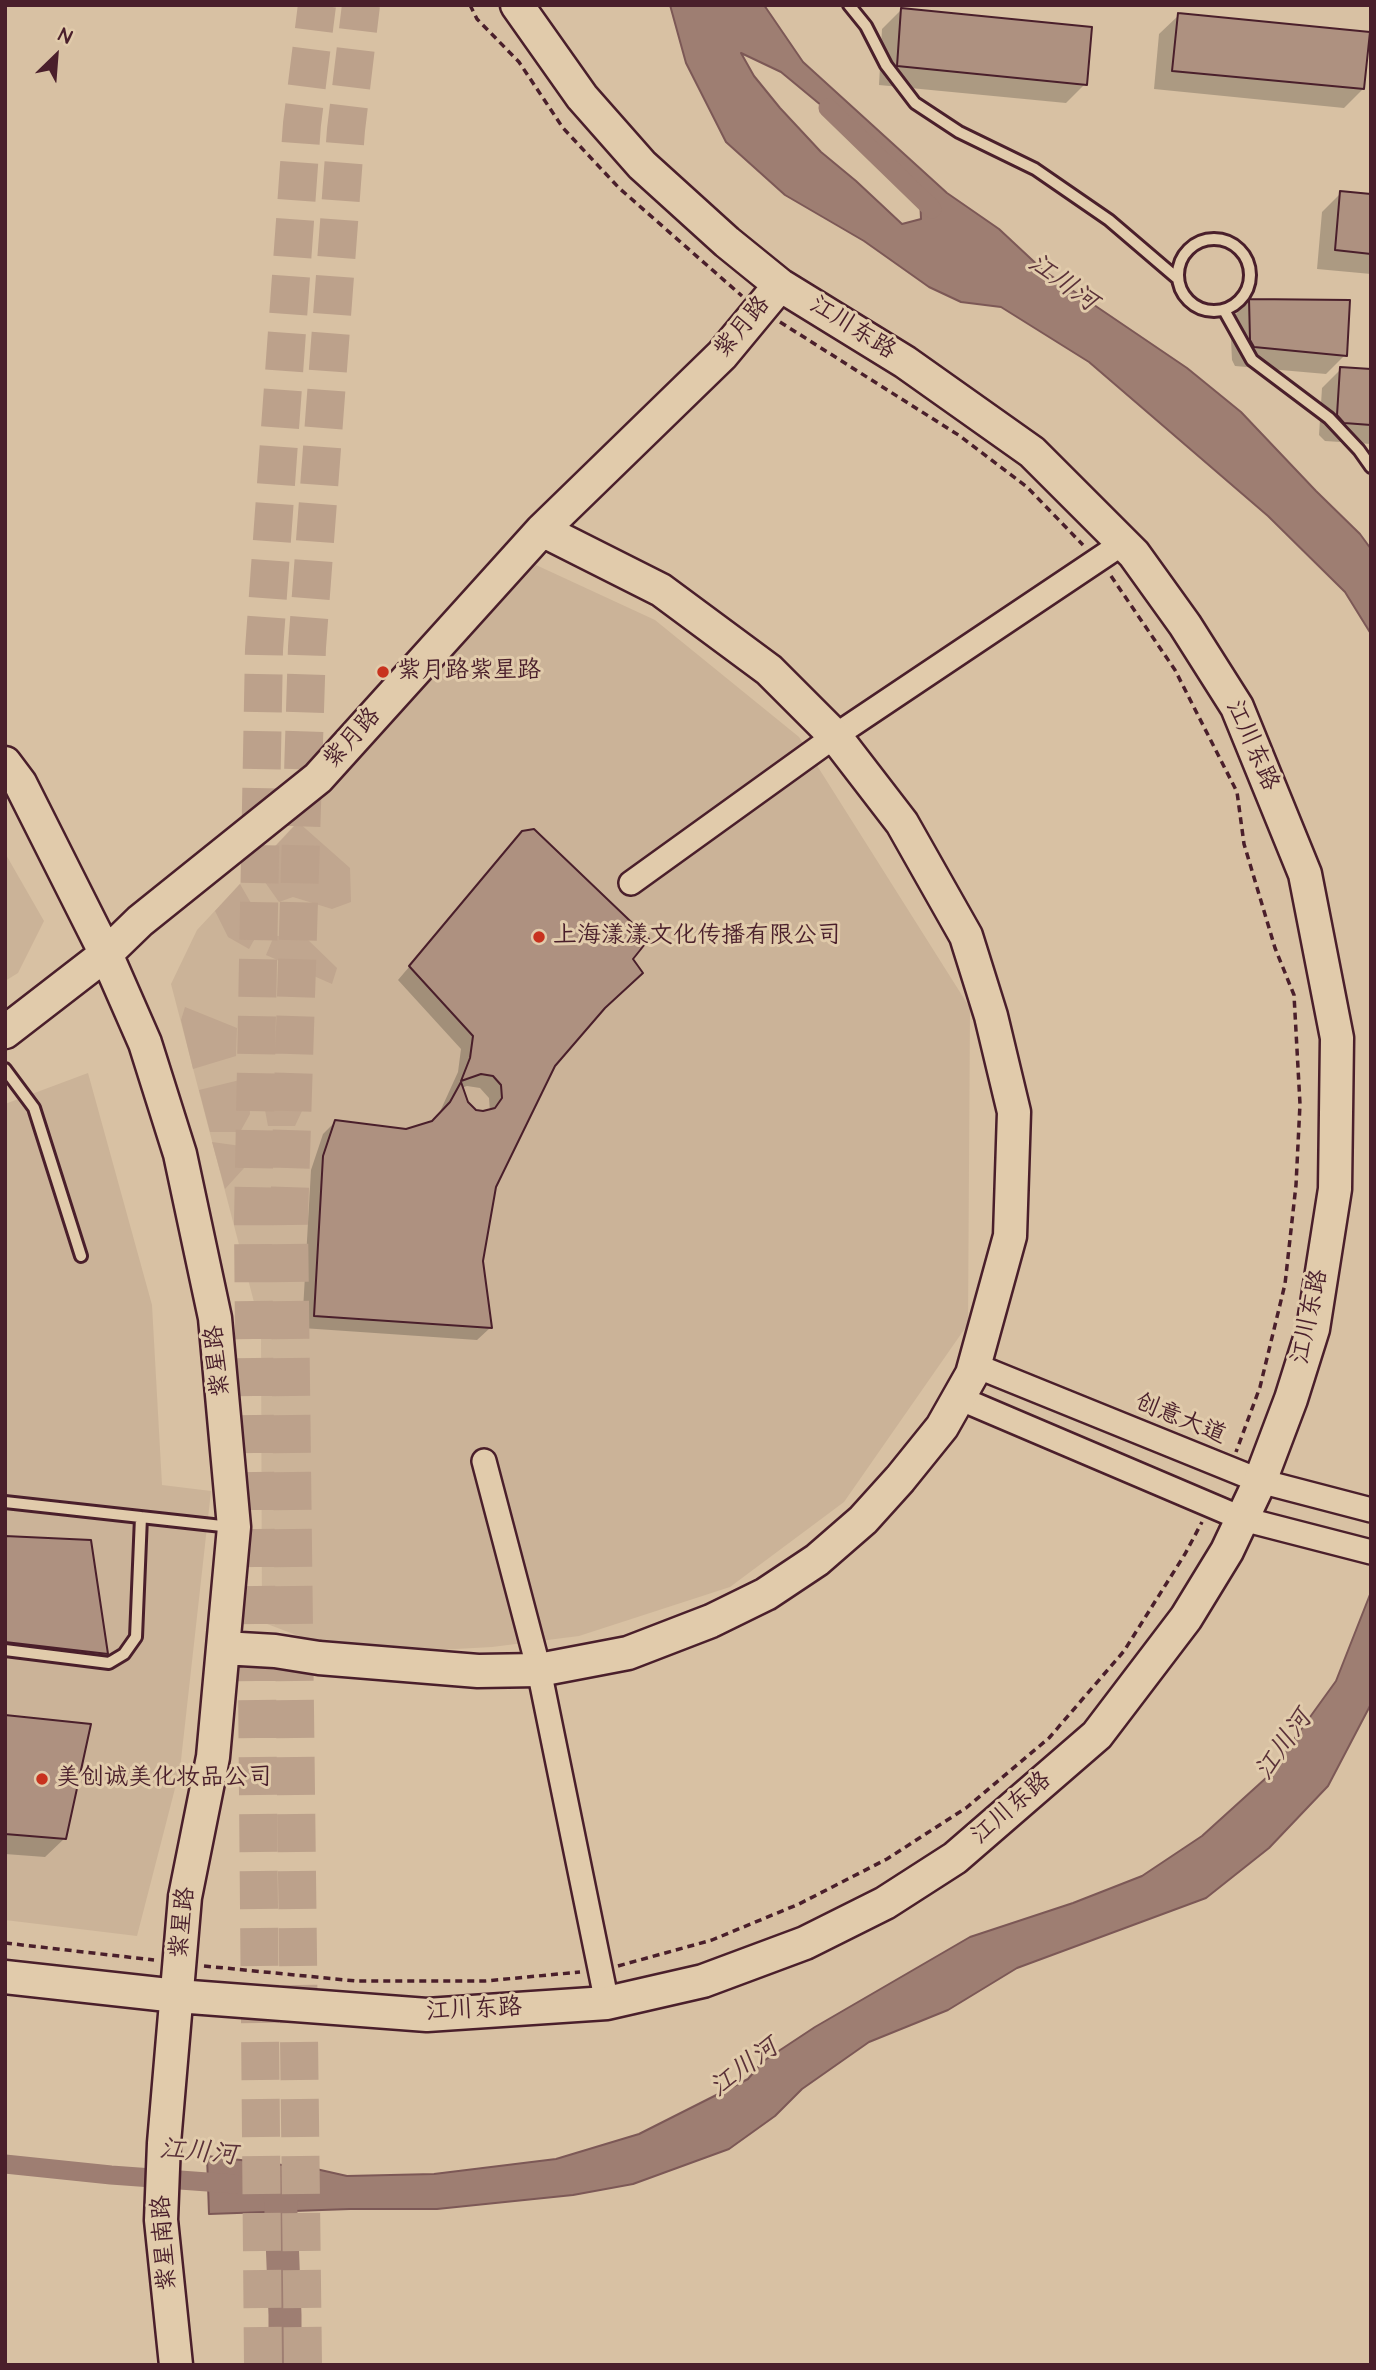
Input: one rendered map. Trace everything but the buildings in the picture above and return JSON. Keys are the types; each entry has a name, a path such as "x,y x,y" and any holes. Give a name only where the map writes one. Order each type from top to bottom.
{"street":[{"name":"江川东路","path":"5,1977 177,1996 427,2015 607,2003 703,1981 805,1943 885,1903 955,1858 1097,1735 1186,1618 1244,1519 1291,1399 1313,1329 1335,1189 1337,1038 1305,874 1237,707 1185,625 1134,554 1032,452 905,362 780,285 727,242 642,165 582,97 517,5"},
{"name":"紫月路","path":"5,1032 106,954 140,921 318,778 542,530 722,355 780,285"},
{"path":"223,1648 478,1671 538,1670 628,1653 766,1594 817,1560 863,1520 943,1427 972,1374 1010,1236 1014,1112 992,1016 966,936 902,823 835,736 769,670 661,590 542,530"},
{"path":"631,883 835,736 1123,543"},
{"name":"紫星路","path":"5,762 20,783 106,954 145,1043 180,1154 215,1318 234,1527 213,1757 186,1897 177,1996"},
{"name":"创意大道","path":"974,1365 1260,1480 1371,1510"},
{"path":"959,1398 1244,1519 1369,1552"},
{"path":"484,1461 538,1670 607,2003"},
{"name":"紫星南路","path":"176,2365 160,2220 177,1996"}],"lane":[{"path":"849,5 866,26 886,65 915,103 959,132 1035,169 1109,220 1178,279"},
{"path":"1203,240 1226,241 1236,246 1249,265 1251,276 1243,298 1224,310 1199,308 1189,301 1178,279 1178,267 1183,255 1203,240"},
{"path":"1224,310 1252,360 1329,418 1371,467"},
{"path":"5,1069 34,1108 81,1256"},
{"path":"5,1502 234,1527"},
{"path":"5,1650 109,1663 124,1654 136,1637 141,1517"}],"path":[{"path":"470,5 477,19 519,62 563,128 619,188 703,263 760,310 960,436 1027,487 1106,568 1175,670 1237,792 1244,844 1275,948 1294,995 1300,1104 1296,1185 1284,1284 1259,1387 1230,1468"},
{"path":"5,1943 356,1981 485,1981 600,1970 712,1940 799,1904 887,1859 966,1808 1049,1738 1125,1651 1185,1554 1211,1505"}],"shaded area":[{"path":"536,565 655,620 799,737 970,1008 968,1324 844,1502 730,1587 579,1636 492,1647 420,1651 325,1646 262,1622 261,1329 171,984 197,930"},
{"path":"298,822 350,868 351,902 332,909 293,897 279,902 255,868"},
{"path":"5,853 44,921 18,973 5,981"},
{"path":"240,884 263,924 249,949 228,937 215,911"},
{"path":"274,936 304,936 337,968 332,984 266,955"},
{"path":"185,1007 237,1028 236,1056 193,1069 181,1020"},
{"path":"88,1073 152,1305 162,1485 211,1491 180,1769 137,1936 5,1920 5,1104"},
{"path":"248,1078 250,1114 240,1132 210,1132 199,1090"},
{"path":"259,1078 308,1098 295,1126 268,1126"},
{"path":"212,1142 241,1146 244,1168 225,1189"}],"water":[{"path":"670,5 764,5 803,62 947,193 999,229 1044,271 1187,368 1241,412 1360,534 1371,549 1371,634 1345,592 1268,516 1089,362 1001,307 961,302 929,287 864,241 785,195 726,142 686,63","holes":["741,53 781,72 845,125 920,197 921,219 902,224 821,152 754,76"]},
{"path":"1371,1592 1371,1704 1328,1786 1269,1848 1206,1898 1017,1968 948,2010 869,2042 802,2089 775,2116 729,2149 633,2184 573,2195 437,2209 209,2214 207,2156 316,2169 347,2176 434,2174 556,2159 639,2134 748,2079 762,2062 815,2027 970,1937 1073,1903 1142,1876 1202,1836 1266,1778 1336,1681"}],"waterway":[{"name":"江川河","path":"828,108 932,209"},
{"name":"江川河","path":"5,2164 235,2184"},
{"path":"280,2188 285,2365"}],"tunnel":[{"path":"263,2365 253,1222 264,650 302,124 317,5"},
{"path":"303,2365 289,1219 307,647 346,130 361,5"}],"place":[{"name":"紫月路紫星路","path":"383,672"},
{"name":"上海漾漾文化传播有限公司","path":"539,937"},
{"name":"美创诚美化妆品公司","path":"42,1779"}]}
